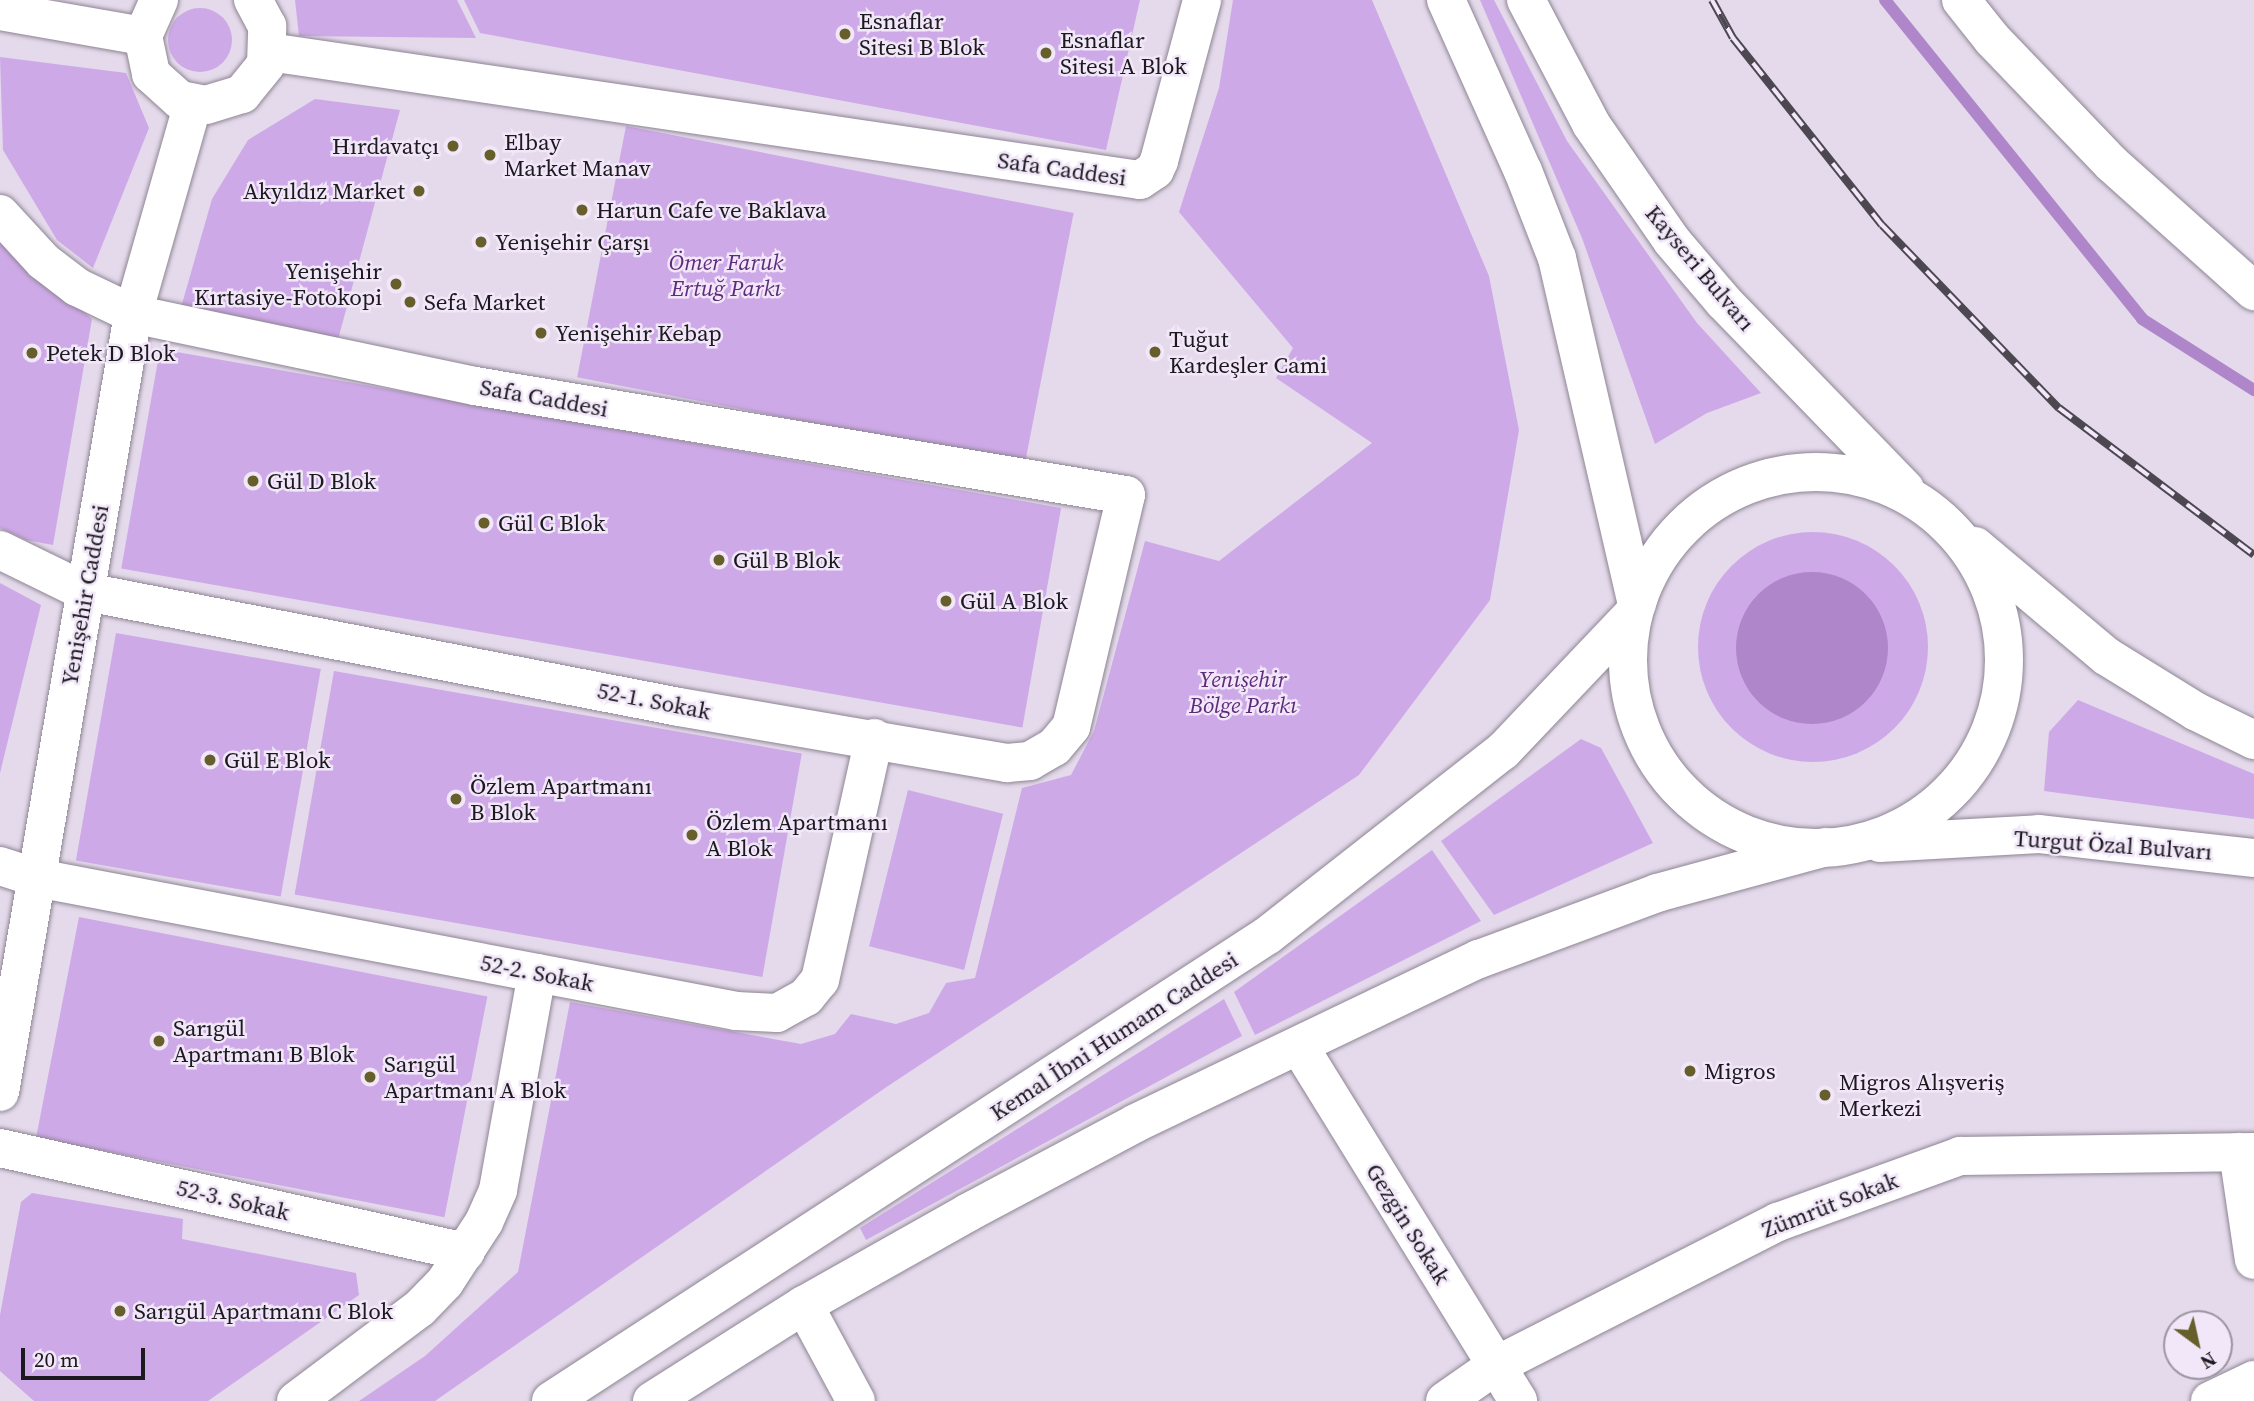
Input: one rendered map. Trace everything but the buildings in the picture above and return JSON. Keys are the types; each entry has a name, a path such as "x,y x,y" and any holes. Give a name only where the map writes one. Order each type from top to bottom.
{"street":[{"path":"159,0 143,36 151,74 169,94 193,104 218,104 242,94 260,75 269,52 267,26 253,0"},
{"name":"Safa Caddesi","path":"269,52 1131,179 1148,177 1159,161 1202,0"},
{"path":"1446,0 1523,171 1557,258 1634,609"},
{"name":"Kayseri Bulvarı","path":"1526,0 1591,124 1672,241 1724,302 1929,509"},
{"path":"1961,0 1992,39 2112,164 2254,291"},
{"path":"0,11 143,36"},
{"name":"Yenişehir Caddesi","path":"0,1092 133,314 193,104"},
{"name":"Safa Caddesi","path":"0,214 52,268 77,287 133,314 475,386 1125,495"},
{"path":"1836,846 1772,844 1737,832 1677,788 1655,759 1639,725 1629,689 1627,651 1634,609 1647,575 1671,540 1702,510 1738,488 1779,475 1822,471 1864,477 1929,509 2106,656 2195,711 2254,740"},
{"name":"52-1. Sokak","path":"0,550 86,592 679,707 874,738 1007,763 1030,761 1054,747 1071,727 1078,708 1125,495"},
{"path":"652,1401 804,1305 1136,1122 1479,958 1657,893 1888,834 1925,813 1957,784 1975,758 1998,710 2004,667 1999,615 1989,584 1968,547 1929,509"},
{"name":"Kemal İbni Humam Caddesi","path":"551,1401 1268,935 1371,858 1503,751 1634,609"},
{"name":"52-2. Sokak","path":"0,866 37,878 537,973 762,1013 777,1013 806,997 820,980 874,738"},
{"name":"Turgut Özal Bulvarı","path":"1836,846 2039,834 2254,858"},
{"path":"296,1401 393,1332 445,1282 466,1252 498,1190 537,973"},
{"name":"Gezgin Sokak","path":"1299,1046 1518,1401"},
{"name":"52-3. Sokak","path":"0,1148 466,1252"},
{"path":"2246,1152 2254,1259"},
{"name":"Zümrüt Sokak","path":"1445,1401 1495,1366 1778,1222 1960,1156 2246,1152"},
{"path":"804,1305 856,1401"},
{"path":"2210,1401 2254,1380"}],"green space":[{"path":"295,0 457,0 476,38 299,36"},
{"path":"464,0 1140,0 1106,150 480,33"},
{"name":"Yenişehir Bölge Parkı","path":"1233,0 1372,0 1489,276 1519,430 1490,600 1359,775 885,1088 435,1401 359,1401 425,1356 518,1272 570,1002 801,1044 835,1034 851,1014 896,1024 929,1013 946,983 975,978 1022,788 1071,775 1094,731 1145,541 1219,561 1372,443 1276,378 1293,348 1179,212 1219,88"},
{"path":"1480,0 1494,0 1567,141 1697,323 1761,393 1707,413 1655,444 1582,238"},
{"path":"200,8 218,14 226,22 232,40 226,58 218,66 200,72 182,66 174,58 168,40 174,22 182,14"},
{"path":"0,57 126,73 149,128 93,268 57,240 3,150"},
{"path":"315,99 400,110 336,347 180,311 212,199 248,140"},
{"name":"Ömer Faruk Ertuğ Parkı","path":"626,126 1074,213 1025,464 577,377"},
{"path":"0,240 92,319 53,545 26,540 0,528"},
{"path":"160,349 1061,508 1022,728 121,569"},
{"path":"1802,532 1824,532 1867,545 1886,558 1902,574 1915,593 1923,614 1928,647 1926,669 1915,701 1902,720 1886,736 1867,749 1846,757 1824,762 1802,762 1759,749 1740,736 1724,720 1711,701 1703,680 1698,658 1698,636 1711,593 1724,574 1740,558 1759,545 1780,537"},
{"path":"0,583 41,605 0,773"},
{"path":"116,633 321,669 281,897 76,860"},
{"path":"334,671 802,753 762,977 295,895"},
{"path":"2078,700 2254,774 2254,819 2044,791 2049,732"},
{"path":"1581,739 1601,748 1653,843 1494,915 1441,841"},
{"path":"908,790 1003,814 964,970 869,946"},
{"path":"1432,850 1481,921 1255,1035 1234,992"},
{"path":"79,917 487,996 444,1217 36,1138"},
{"path":"1224,999 1242,1036 866,1240 860,1228"},
{"path":"32,1193 183,1219 182,1239 356,1273 359,1295 208,1401 34,1401 0,1371 0,1315 21,1202"}],"shaded area":[{"path":"1812,572 1841,578 1866,594 1882,619 1888,648 1882,677 1866,702 1841,718 1812,724 1783,718 1758,702 1742,677 1736,648 1742,619 1758,594 1783,578"}],"waterway":[{"path":"1885,0 2142,319 2254,390"}],"railway":[{"path":"1712,0 1733,38 1882,225 2059,408 2254,555"}],"place":[{"name":"Esnaflar Sitesi B Blok","path":"845,34"},
{"name":"Esnaflar Sitesi A Blok","path":"1046,53"},
{"name":"Hırdavatçı","path":"453,146"},
{"name":"Elbay Market Manav","path":"490,155"},
{"name":"Akyıldız Market","path":"419,191"},
{"name":"Harun Cafe ve Baklava","path":"582,210"},
{"name":"Yenişehir Çarşı","path":"481,242"},
{"name":"Yenişehir Kırtasiye-Fotokopi","path":"396,284"},
{"name":"Sefa Market","path":"410,302"},
{"name":"Yenişehir Kebap","path":"541,333"},
{"name":"Tuğut Kardeşler Cami","path":"1155,352"},
{"name":"Petek D Blok","path":"32,353"},
{"name":"Gül D Blok","path":"253,481"},
{"name":"Gül C Blok","path":"484,523"},
{"name":"Gül B Blok","path":"719,560"},
{"name":"Gül A Blok","path":"946,601"},
{"name":"Gül E Blok","path":"210,760"},
{"name":"Özlem Apartmanı B Blok","path":"456,799"},
{"name":"Özlem Apartmanı A Blok","path":"692,835"},
{"name":"Sarıgül Apartmanı B Blok","path":"159,1041"},
{"name":"Migros","path":"1690,1071"},
{"name":"Sarıgül Apartmanı A Blok","path":"370,1077"},
{"name":"Migros Alışveriş Merkezi","path":"1825,1095"},
{"name":"Sarıgül Apartmanı C Blok","path":"120,1311"}]}
